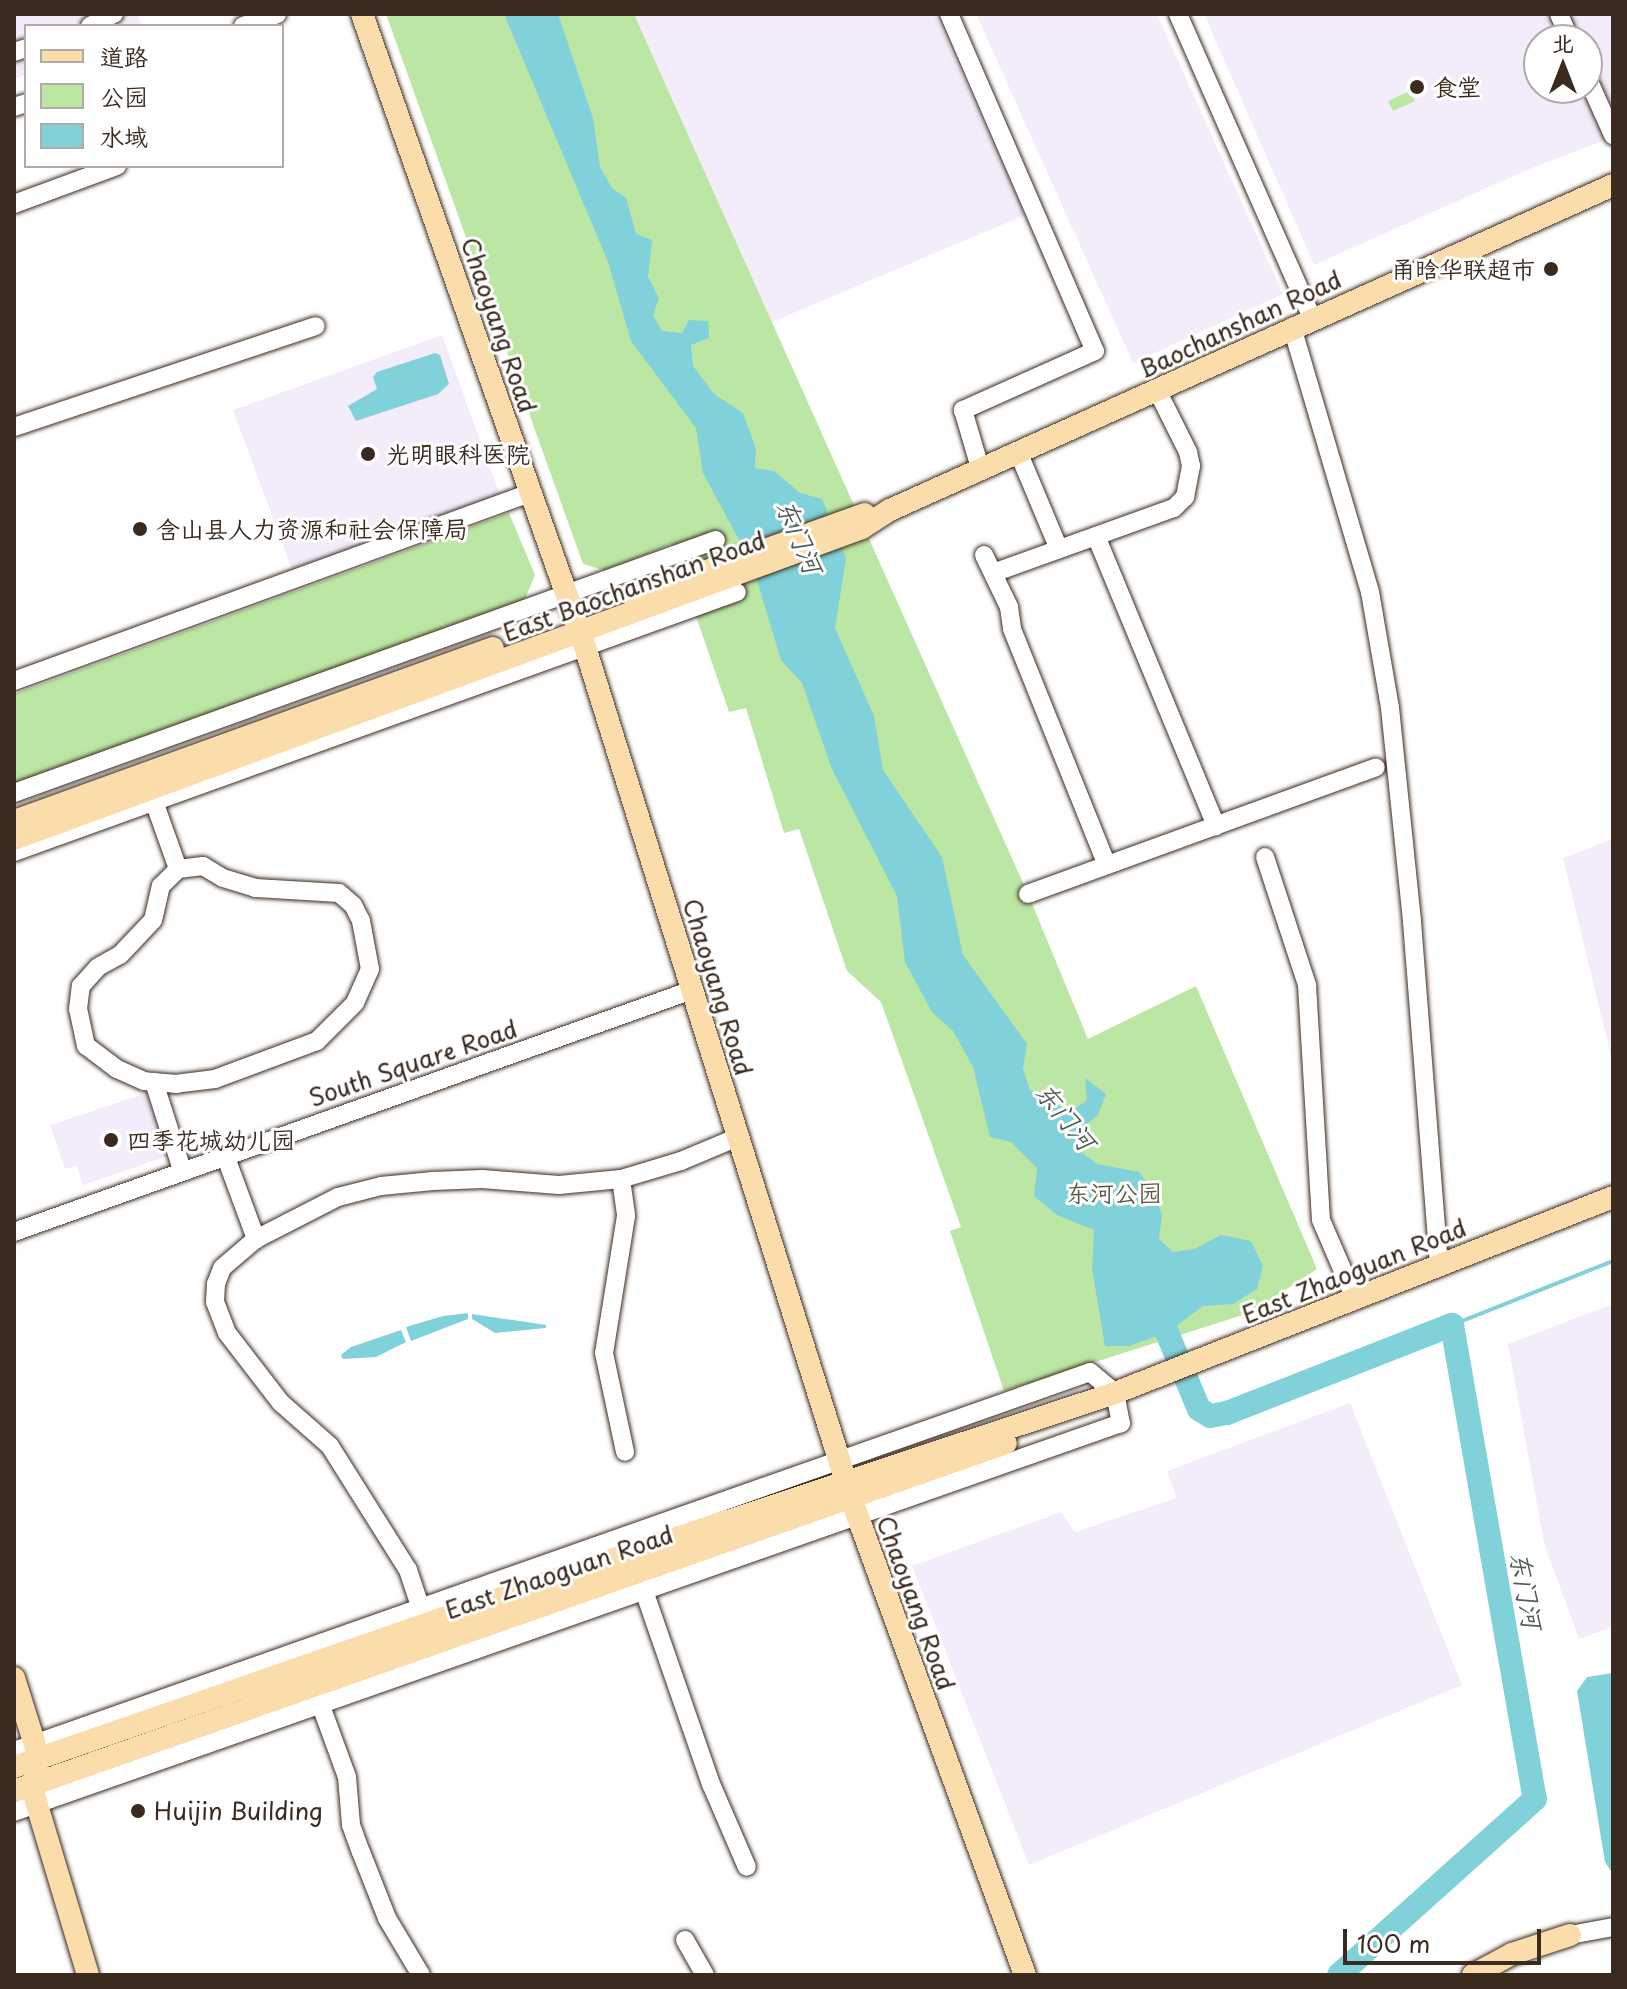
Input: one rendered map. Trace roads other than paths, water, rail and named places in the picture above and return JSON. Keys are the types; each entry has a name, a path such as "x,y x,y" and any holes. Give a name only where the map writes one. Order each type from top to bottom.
{"main road":[{"name":"Chaoyang Road","path":"362,14 580,633 848,1489 1025,1975"},
{"name":"Baochanshan Road","path":"890,510 1613,185"},
{"name":"East Baochanshan Road","path":"14,839 580,633 749,563 890,510"},
{"name":"East Baochanshan Road","path":"14,821 149,789"},
{"name":"East Zhaoguan Road","path":"24,1789 637,1572 848,1489 1115,1393 1613,1197"},
{"name":"East Zhaoguan Road","path":"14,1767 29,1751 314,1685 424,1616 637,1572"},
{"path":"14,1678 29,1751 24,1789 88,1975"},
{"path":"1473,1975 1512,1954 1570,1935"}],"street":[{"path":"94,24 114,14"},
{"path":"249,24 277,14"},
{"path":"949,14 1095,351 963,410 981,471"},
{"path":"1178,14 1302,323 1370,592 1390,708 1414,938 1439,1266"},
{"path":"1599,104 1613,135"},
{"path":"14,204 112,168"},
{"path":"14,427 316,326"},
{"path":"993,573 1174,508 1185,497 1190,482 1188,452 1158,392"},
{"path":"1019,454 1059,549"},
{"path":"14,681 530,493"},
{"path":"1096,536 1216,826"},
{"path":"14,793 716,540"},
{"path":"984,555 1107,865"},
{"path":"580,633 737,592"},
{"path":"1028,894 1376,767"},
{"path":"14,852 149,789 178,869"},
{"path":"1265,857 1307,985 1321,1220 1355,1299"},
{"path":"203,866 223,878 255,888 339,893 353,905 361,921 370,969 355,1003 317,1041 215,1079 177,1084 154,1082 117,1069 86,1046 78,1009 81,986 98,967 120,955 153,920 161,886 178,869 203,866"},
{"name":"South Square Road","path":"14,1232 692,990"},
{"path":"154,1082 182,1170"},
{"path":"424,1616 408,1570 330,1446 281,1403 227,1333 215,1302 216,1284 234,1254 256,1239 338,1197 381,1186 482,1179 559,1185 621,1179 681,1161 738,1137"},
{"path":"225,1155 256,1239"},
{"path":"621,1179 626,1216 604,1353 625,1452"},
{"path":"29,1751 424,1616 848,1489 1121,1423 1115,1393"},
{"path":"747,1867 711,1784 637,1572 848,1489"},
{"path":"314,1685 347,1777 351,1825 379,1900 421,1975"},
{"path":"14,1812 24,1789"},
{"path":"1570,1935 1613,1927"},
{"path":"685,1940 705,1975"}],"water":[{"path":"504,14 558,14 593,118 600,167 612,188 626,198 636,234 652,240 648,277 659,298 653,315 662,331 682,333 689,320 708,321 709,338 691,345 693,366 714,394 743,413 756,449 755,468 774,471 800,493 822,499 846,558 835,628 874,716 883,770 942,857 963,955 1027,1044 1023,1068 1030,1090 1071,1112 1087,1100 1085,1078 1106,1094 1098,1115 1080,1129 1077,1149 1097,1164 1139,1172 1152,1189 1162,1215 1159,1239 1173,1252 1194,1249 1221,1235 1251,1241 1263,1266 1257,1289 1233,1304 1203,1306 1168,1332 1129,1346 1105,1346 1092,1268 1094,1230 1057,1215 1034,1196 1037,1168 1011,1142 990,1137 973,1067 953,1031 932,1012 905,962 897,896 832,769 802,683 781,660 752,564 703,473 696,428 631,341 608,262"},
{"path":"435,353 440,355 449,384 438,394 356,421 348,406 377,389 373,377 377,372"},
{"path":"468,1313 468,1319 411,1341 406,1327 443,1316"},
{"path":"472,1314 546,1325 546,1328 495,1333 472,1319"},
{"path":"401,1330 406,1342 376,1357 343,1359 341,1355 351,1347"},
{"path":"1613,1673 1613,1874 1605,1862 1577,1691 1587,1677"}],"waterway":[{"path":"1452,1325 1613,1261"},
{"name":"东门河","path":"1155,1304 1199,1409 1210,1416 1227,1413 1452,1325 1535,1799 1339,1975"}],"place":[{"name":"食堂","path":"1417,87"},
{"name":"甬晗华联超市","path":"1551,269"},
{"name":"光明眼科医院","path":"368,454"},
{"name":"含山县人力资源和社会保障局","path":"140,529"},
{"name":"四季花城幼儿园","path":"111,1140"},
{"name":"Huijin Building","path":"138,1811"}],"park label":[{"name":"东河公园","path":"1114,1193"}]}
